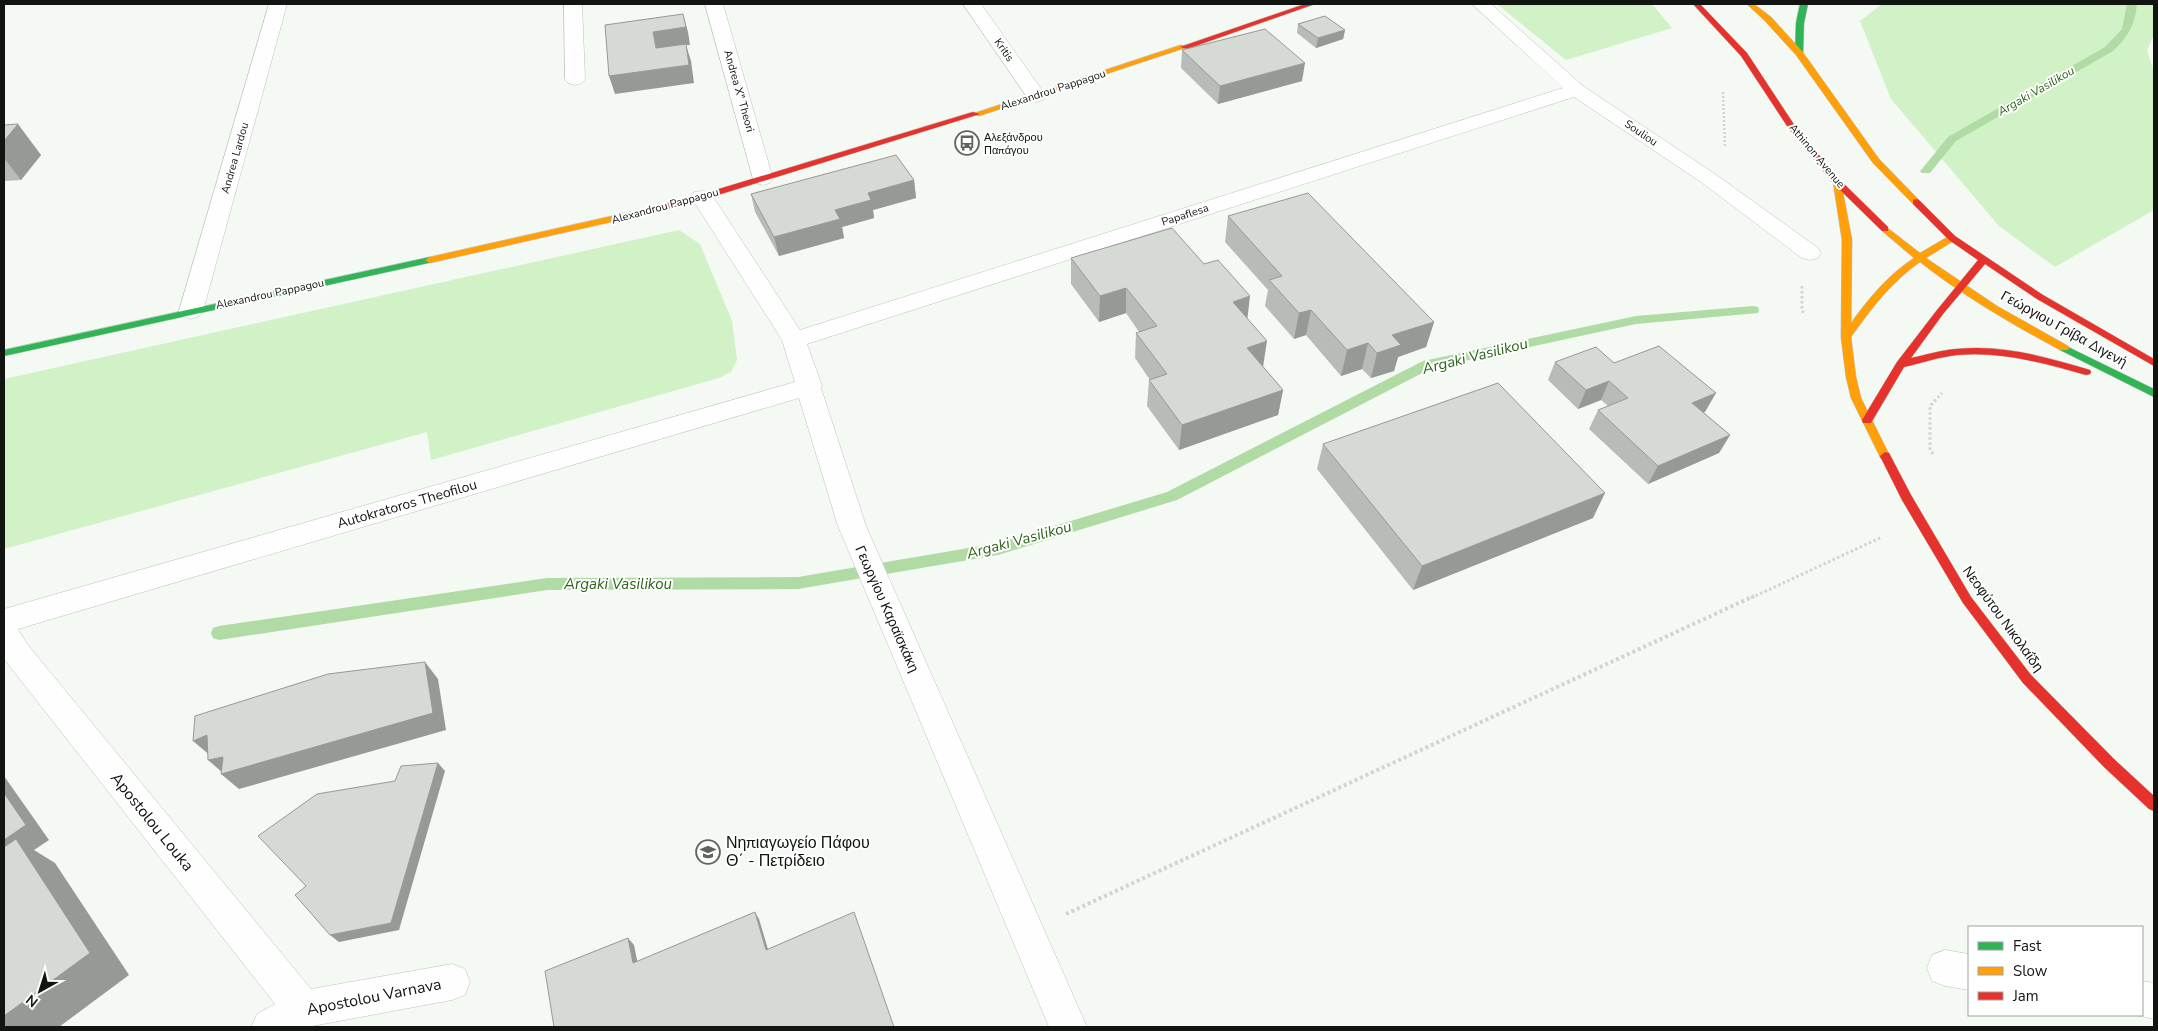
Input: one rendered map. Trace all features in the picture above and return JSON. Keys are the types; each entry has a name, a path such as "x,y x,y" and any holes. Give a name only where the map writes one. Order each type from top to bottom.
{"street":[{"name":"Andrea Lardou","path":"191,311 278,4"},
{"path":"573,4 575,79"},
{"name":"Andrea X\" Theori","path":"714,4 763,179"},
{"name":"Kritis","path":"972,4 1036,96"},
{"name":"Alexandrou Pappagou","path":"4,353 587,226 702,197 1036,96 1311,4"},
{"name":"Souliou","path":"1481,4 1576,90 1708,178 1810,253"},
{"name":"Athinon Avenue","path":"1696,4 1735,45 1758,75 1786,120 1837,182 1920,259 1960,287"},
{"path":"1750,4 1768,19 1799,53 1876,161 1952,238 1983,260 1901,364 1867,420"},
{"path":"1799,53 1800,23 1804,4"},
{"name":"Papaflesa","path":"794,340 1576,90"},
{"name":"Νεοφύτου Νικολαΐδη","path":"1837,182 1843,204 1849,244 1846,337 1851,377 1856,398 1867,420 1919,520 1967,600 2027,679 2109,763 2154,805"},
{"name":"Γεωργίου Καραϊσκάκη","path":"702,197 794,340 810,386 852,526 1068,1027"},
{"path":"1846,337 1877,295 1902,271 1952,238"},
{"name":"Γεώργιου Γρίβα Διγενή","path":"1983,260 2068,314 2154,363"},
{"name":"Γεώργιου Γρίβα Διγενή","path":"1960,287 2037,334 2154,394"},
{"path":"1901,364 1950,352 1990,351 2068,367 2154,394"},
{"name":"Autokratoros Theofilou","path":"4,621 810,386"},
{"name":"Apostolou Louka","path":"4,633 16,653 303,1008"},
{"name":"Apostolou Varnava","path":"270,1027 303,1008 452,982"}],"path":[{"path":"1934,457 1930,449 1930,406 1948,387"},
{"path":"1027,932 1919,520"}],"green space":[{"path":"1497,4 1652,4 1672,28 1566,60"},
{"path":"1882,4 2154,4 2154,35 2147,50 2154,72 2154,210 2055,267 1999,226 1891,99 1860,21"},
{"path":"679,230 700,244 732,321 737,360 731,372 719,378 431,460 427,432 4,549 4,379"}],"building":[{"path":"683,14 686,27 653,32 656,48 686,44 689,65 609,76 605,25"},
{"path":"1325,16 1345,30 1318,38 1298,24"},
{"path":"1265,29 1305,63 1220,86 1182,50"},
{"path":"18,124 4,141 4,125"},
{"path":"896,155 914,180 868,193 871,200 835,210 840,219 774,237 751,194"},
{"path":"1308,193 1434,322 1392,335 1401,345 1377,353 1368,343 1347,350 1311,310 1299,313 1269,280 1282,276 1228,216"},
{"path":"1172,228 1204,264 1218,260 1250,296 1233,302 1267,341 1247,348 1283,390 1182,425 1149,380 1167,374 1136,333 1157,326 1126,288 1100,296 1071,258"},
{"path":"1659,346 1716,393 1692,403 1730,435 1658,466 1598,410 1628,398 1609,381 1586,390 1555,362 1596,347 1614,363"},
{"path":"1498,383 1605,493 1422,566 1323,444"},
{"path":"425,662 433,713 221,774 223,757 208,760 207,735 193,741 195,716 328,674"},
{"path":"438,763 391,923 330,935 295,895 306,886 258,836 317,794 395,781 401,766"},
{"path":"4,793 26,825 4,840"},
{"path":"16,839 90,953 4,1016 4,847"},
{"path":"755,912 766,950 854,912 894,1027 554,1027 545,971 628,938 633,963"}],"waterway":[{"name":"Argaki Vasilikou","path":"1926,171 1952,139 2109,49 2120,39 2129,24 2132,4"},
{"name":"Argaki Vasilikou","path":"219,633 547,584 798,583 998,549 1172,496 1428,364 1636,320 1753,310"}],"traffic: fast":[{"path":"1799,53 1800,23 1804,4"},
{"path":"4,353 430,260"},
{"path":"2064,348 2154,393"}],"traffic: slow":[{"path":"1750,4 1768,19 1799,53 1876,161 1916,202"},
{"path":"976,114 1184,47"},
{"path":"1837,182 1847,240 1846,337"},
{"path":"430,260 639,213"},
{"path":"1885,229 1948,279 2017,322 2064,348"},
{"path":"1885,456 1856,398 1851,377 1846,337 1892,279 1912,263 1952,238"}],"traffic: jam":[{"path":"1184,47 1311,4"},
{"path":"1696,4 1744,55 1792,127 1836,181 1885,229"},
{"path":"639,213 702,197 976,114"},
{"path":"1916,202 1952,238 2040,297 2154,363"},
{"path":"1867,420 1901,364 1940,312 1983,260"},
{"path":"1901,364 1950,353 1990,351 2038,359 2086,372"},
{"path":"1885,456 1906,497 1967,600 2027,679 2109,763 2154,805"}],"place":[{"name":"Αλεξάνδρου Παπάγου","path":"967,143"},
{"name":"Νηπιαγωγείο Πάφου Θ΄ - Πετρίδειο","path":"708,852"}]}
